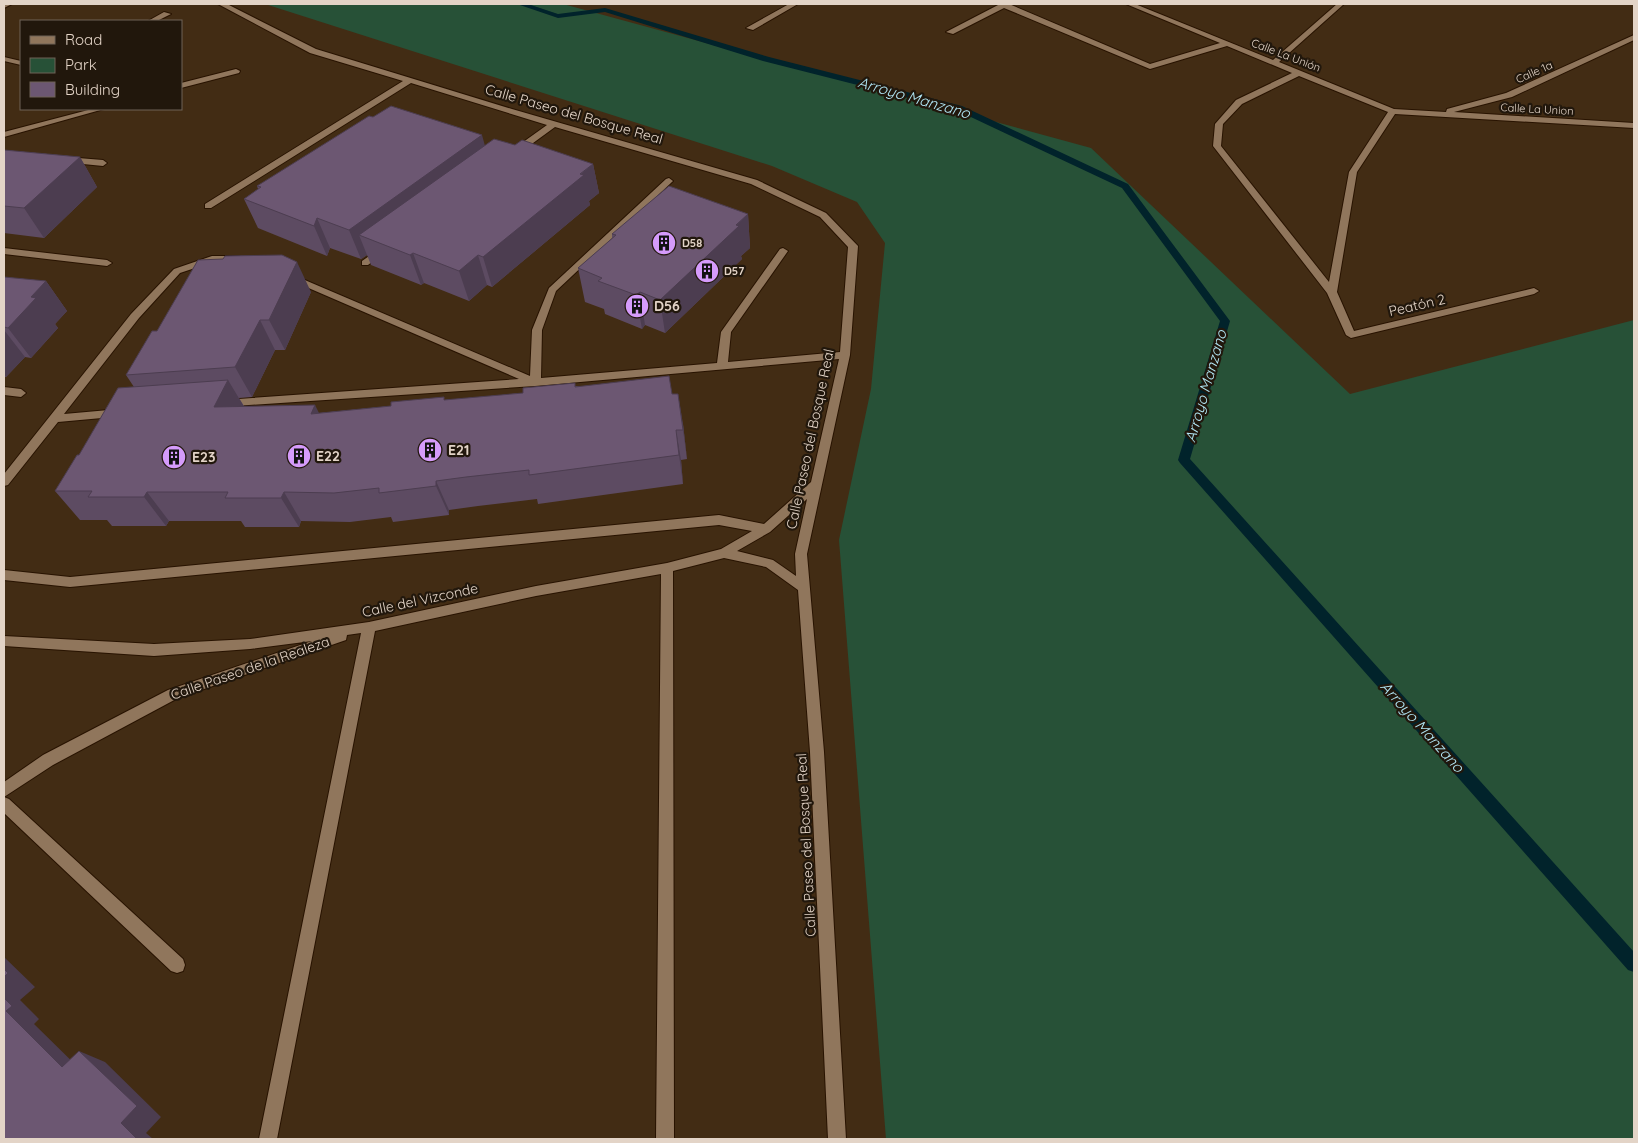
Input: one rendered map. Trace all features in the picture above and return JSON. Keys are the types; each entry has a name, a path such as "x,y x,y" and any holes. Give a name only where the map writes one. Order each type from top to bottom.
{"street":[{"path":"4,6 8,4"},
{"name":"Calle Paseo del Bosque Real","path":"222,4 313,51 408,81 754,182 823,214 853,246 845,355 801,554 816,752 837,1139"},
{"path":"750,28 794,4"},
{"path":"950,32 1004,4 1150,67 1226,44"},
{"name":"Calle La Unión","path":"1129,4 1393,111 1438,115"},
{"path":"1275,62 1341,4"},
{"path":"154,20 168,14"},
{"name":"Calle 1a","path":"1438,115 1509,95 1634,37"},
{"path":"4,59 20,63"},
{"path":"182,86 236,70"},
{"path":"1300,72 1239,102 1219,124 1217,146 1332,292"},
{"path":"208,206 408,81"},
{"path":"4,135 96,110"},
{"path":"1332,292 1353,172 1393,111"},
{"name":"Calle La Union","path":"1438,115 1634,126"},
{"path":"506,159 553,124"},
{"path":"54,158 103,163"},
{"path":"535,382 537,330 552,290 669,181"},
{"path":"365,263 389,246"},
{"path":"4,250 107,263"},
{"path":"722,365 726,332 783,251"},
{"path":"4,482 135,316 177,271 212,259 248,259"},
{"path":"284,274 535,382"},
{"name":"Peatón 2","path":"1332,292 1351,335 1534,291"},
{"path":"210,405 535,382 845,355"},
{"path":"4,391 21,393"},
{"path":"56,418 133,412"},
{"name":"Calle del Vizconde","path":"4,641 154,650 250,644 369,627 536,591 666,568 724,553 766,528 816,485"},
{"path":"4,575 70,582 719,520 766,528"},
{"path":"724,553 769,563 803,587"},
{"path":"665,1139 666,568"},
{"path":"268,1139 369,627"},
{"name":"Calle Paseo de la Realeza","path":"4,790 48,760 172,694 369,627"},
{"path":"4,804 177,965"}],"green space":[{"path":"265,4 563,4 1091,148 1350,394 1634,320 1634,1139 886,1139 839,540 871,389 885,243 857,202 772,166"}],"building":[{"path":"391,106 482,135 349,230 317,218 314,226 244,199 261,187 257,186 369,116 373,117"},
{"path":"494,139 515,145 522,140 593,164 580,174 584,175 483,257 478,255 459,271 413,253 410,255 359,235"},
{"path":"4,150 80,157 24,208 4,206"},
{"path":"669,186 748,214 736,225 739,226 660,300 640,292 636,295 598,281 602,278 578,268 616,235 612,234"},
{"path":"282,255 297,262 269,320 260,320 235,367 126,375 152,331 157,331 198,260 223,259 225,256"},
{"path":"4,277 46,281 31,297 36,298 8,328 4,327"},
{"path":"669,376 672,394 678,394 683,430 676,430 679,455 529,475 529,470 466,477 436,481 436,486 379,493 379,488 334,493 284,492 281,498 225,498 228,492 147,492 144,497 88,497 92,491 55,491 77,455 79,455 118,388 228,380 214,407 315,405 311,414 391,406 391,402 444,397 444,400 523,393 523,388 575,383 575,387"},
{"path":"4,969 8,973 4,977"},
{"path":"4,998 12,1006 6,1011 62,1067 79,1051 137,1106 121,1123 137,1139 4,1139"}],"waterway":[{"name":"Arroyo Manzano","path":"521,4 558,16 605,10 766,59 959,108 1125,186 1225,321 1184,460 1634,964"}],"place":[{"name":"D58","path":"664,243"},
{"name":"D57","path":"707,271"},
{"name":"D56","path":"637,306"},
{"name":"E21","path":"430,450"},
{"name":"E22","path":"299,456"},
{"name":"E23","path":"174,457"}]}
